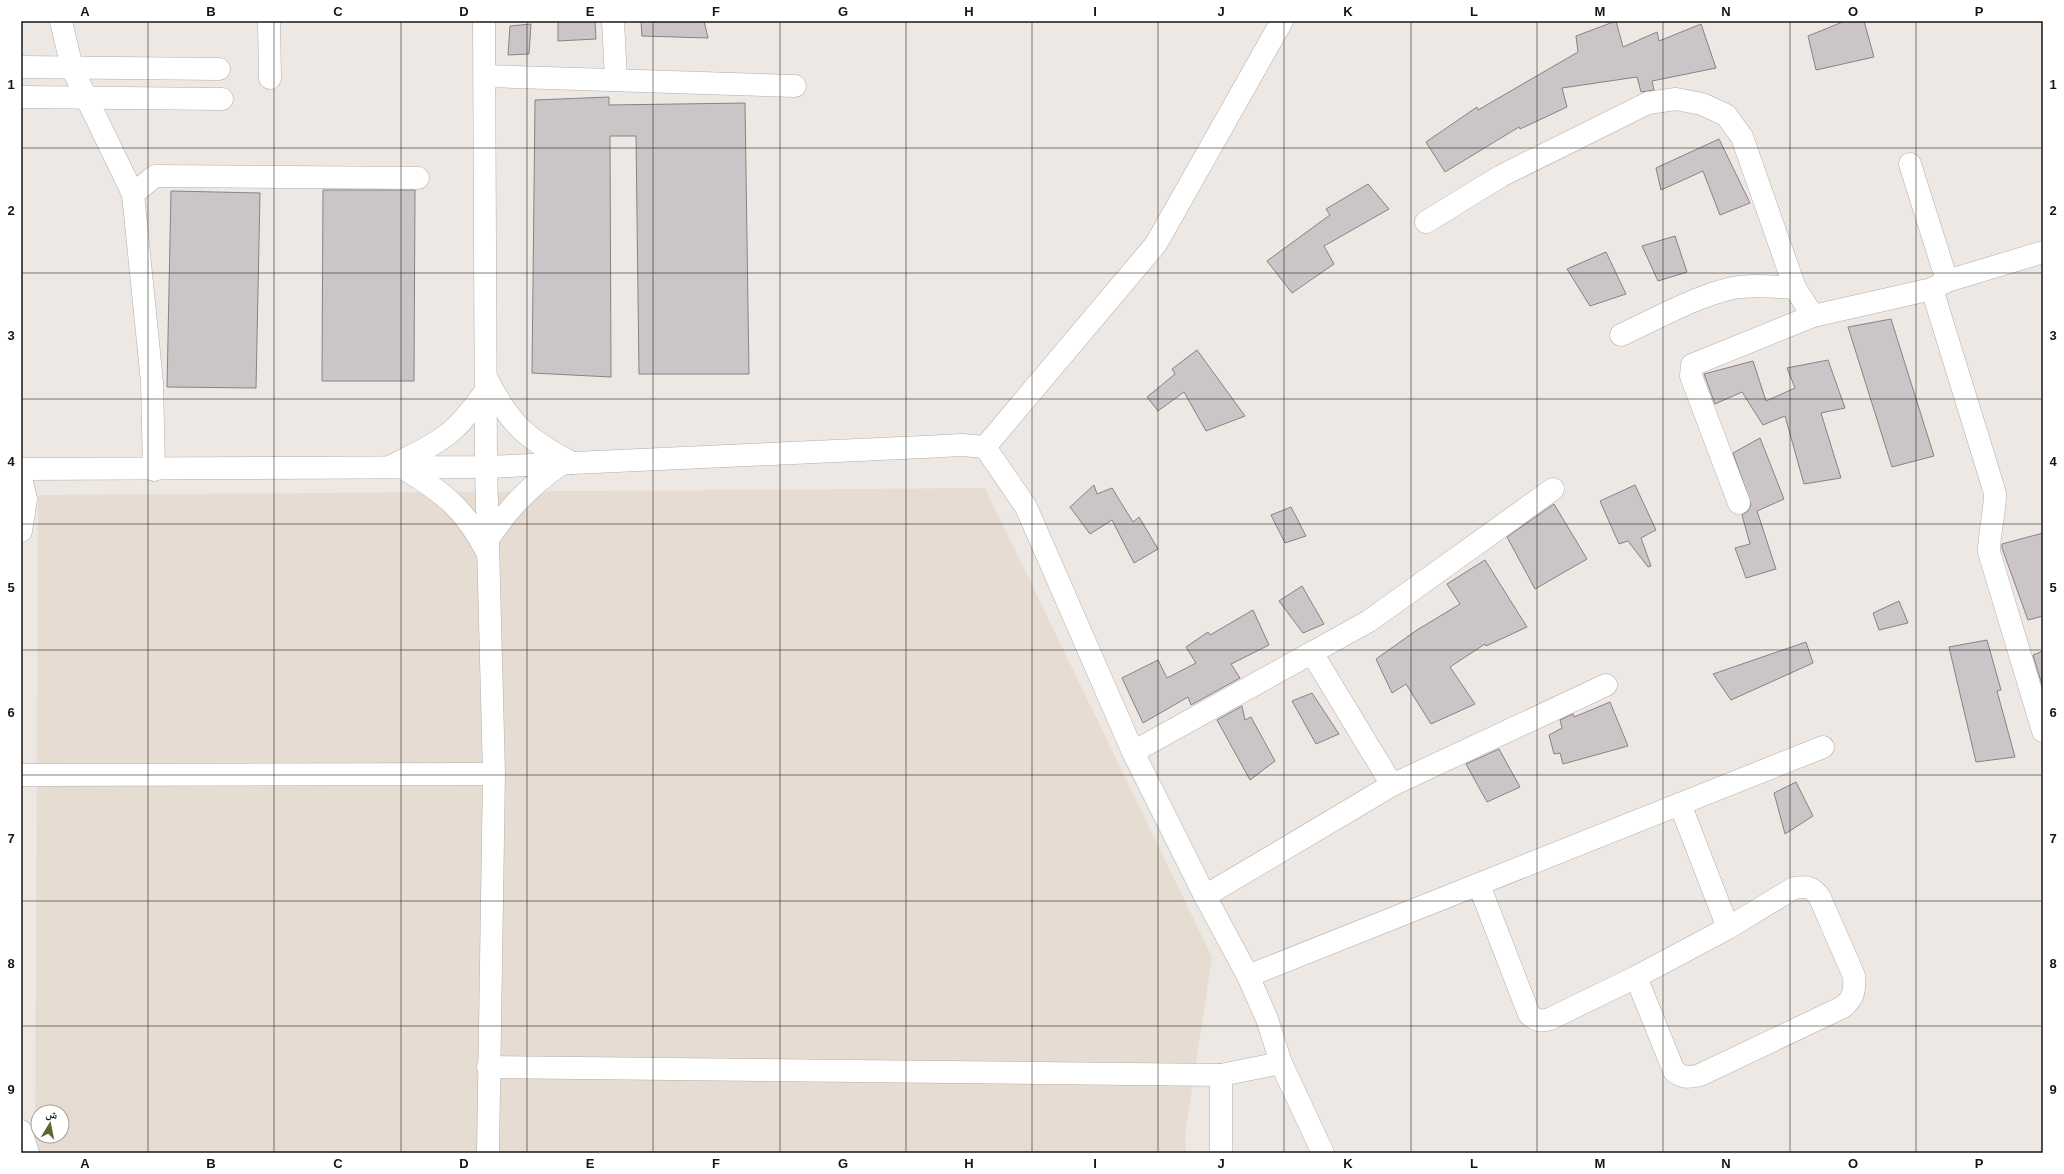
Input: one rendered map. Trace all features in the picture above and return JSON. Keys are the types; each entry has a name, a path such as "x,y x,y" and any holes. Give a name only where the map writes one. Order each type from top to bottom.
{"street":[{"path":"60,21 72,68 133,194 152,382 154,470"},
{"path":"270,21 270,78"},
{"path":"484,21 487,546 494,774 488,1067 488,1153"},
{"path":"613,21 616,79"},
{"path":"985,447 1156,244 1282,21"},
{"path":"21,67 219,69"},
{"path":"485,76 616,79 795,86"},
{"path":"21,97 222,99"},
{"path":"1426,222 1501,176 1648,103 1676,99 1702,104 1726,115 1742,137 1795,288 1813,316"},
{"path":"1910,164 1940,285 1995,493 1994,516 1989,536 1989,552 2043,732"},
{"path":"133,194 155,176 418,178"},
{"path":"1739,503 1691,376 1692,365 1813,316 1940,285 2043,252"},
{"path":"1621,335 1705,297 1733,288 1761,286 1795,288"},
{"path":"486,384 514,424 566,464"},
{"path":"396,467 453,430 469,413 486,384"},
{"path":"21,469 154,470 486,467 931,446 962,445 985,447"},
{"path":"985,447 1026,507 1133,752 1205,896 1248,976 1267,1019 1281,1064 1323,1153"},
{"path":"487,546 502,517 516,501 566,464"},
{"path":"396,467 430,484 449,499 487,546"},
{"path":"21,478 26,499 21,531"},
{"path":"1133,752 1369,621 1553,489"},
{"path":"1312,653 1392,785"},
{"path":"1205,896 1392,785 1606,685"},
{"path":"1248,976 1823,748"},
{"path":"21,775 494,774"},
{"path":"1680,804 1728,928"},
{"path":"1479,885 1529,1014 1535,1020 1543,1022 1550,1020 1636,977 1728,928 1794,888 1806,886 1815,890 1820,898 1854,976 1855,989 1851,1001 1843,1007 1692,1078 1682,1077 1674,1071 1636,977"},
{"path":"488,1067 1221,1075 1281,1064"},
{"path":"1221,1075 1221,1153"},
{"path":"21,1131 28,1153"}],"shaded area":[{"path":"985,488 1212,957 1185,1135 1186,1153 35,1153 35,1144 70,1144 70,1104 35,1104 38,495"}],"building":[{"path":"558,21 595,21 596,39 558,41"},
{"path":"641,21 704,21 708,38 642,36"},
{"path":"1616,21 1623,47 1657,32 1659,41 1701,24 1716,68 1652,81 1654,90 1641,92 1637,77 1562,88 1567,107 1520,129 1519,127 1445,172 1426,142 1477,107 1478,110 1578,52 1576,36"},
{"path":"1845,21 1864,21 1874,57 1816,70 1808,36"},
{"path":"531,24 529,54 508,55 510,26"},
{"path":"609,97 609,105 745,103 749,374 639,374 636,136 610,136 611,377 532,373 535,100"},
{"path":"1719,139 1750,203 1720,215 1703,171 1661,190 1656,168"},
{"path":"1368,184 1389,209 1324,246 1334,264 1292,293 1267,261 1330,215 1326,209"},
{"path":"323,190 415,190 414,381 322,381"},
{"path":"171,191 260,193 256,388 167,387"},
{"path":"1675,236 1687,272 1658,281 1642,246"},
{"path":"1606,252 1626,294 1590,306 1567,269"},
{"path":"1891,319 1934,456 1892,467 1848,327"},
{"path":"1197,350 1245,416 1206,431 1184,392 1158,411 1147,397 1175,374 1172,369"},
{"path":"1828,360 1845,408 1821,413 1841,478 1804,484 1785,416 1763,425 1742,392 1715,404 1704,374 1753,361 1766,401 1795,388 1787,368"},
{"path":"1760,438 1784,499 1757,511 1776,569 1746,578 1735,548 1750,544 1742,515 1748,511 1751,505 1733,453"},
{"path":"1094,485 1097,494 1112,488 1133,522 1139,517 1158,549 1134,563 1112,520 1090,534 1070,507"},
{"path":"1635,485 1656,530 1641,538 1651,566 1648,567 1628,541 1619,544 1600,501"},
{"path":"1554,504 1587,559 1535,589 1507,537"},
{"path":"1291,507 1306,536 1285,543 1271,515"},
{"path":"2043,533 2043,616 2028,620 2002,548 2002,544"},
{"path":"1485,560 1527,627 1486,646 1485,644 1450,667 1475,704 1431,724 1406,684 1392,693 1376,659 1417,630 1460,604 1447,584"},
{"path":"1302,586 1324,624 1303,633 1279,601"},
{"path":"1899,601 1908,623 1879,630 1873,613"},
{"path":"1253,610 1269,645 1231,664 1240,678 1191,705 1188,697 1143,723 1122,678 1158,660 1167,678 1196,663 1186,647 1208,632 1210,635"},
{"path":"1987,640 2001,690 1997,691 2015,757 1976,762 1949,647"},
{"path":"1806,642 1813,663 1731,700 1713,674"},
{"path":"2043,651 2043,688 2033,655"},
{"path":"1312,693 1339,734 1316,744 1292,701"},
{"path":"1610,702 1628,746 1563,764 1560,753 1554,754 1549,735 1562,728 1560,720 1573,714 1574,717"},
{"path":"1242,706 1245,720 1251,717 1275,761 1250,780 1217,720"},
{"path":"1499,749 1520,787 1487,802 1466,764"},
{"path":"1796,782 1813,816 1785,834 1774,793"}]}
